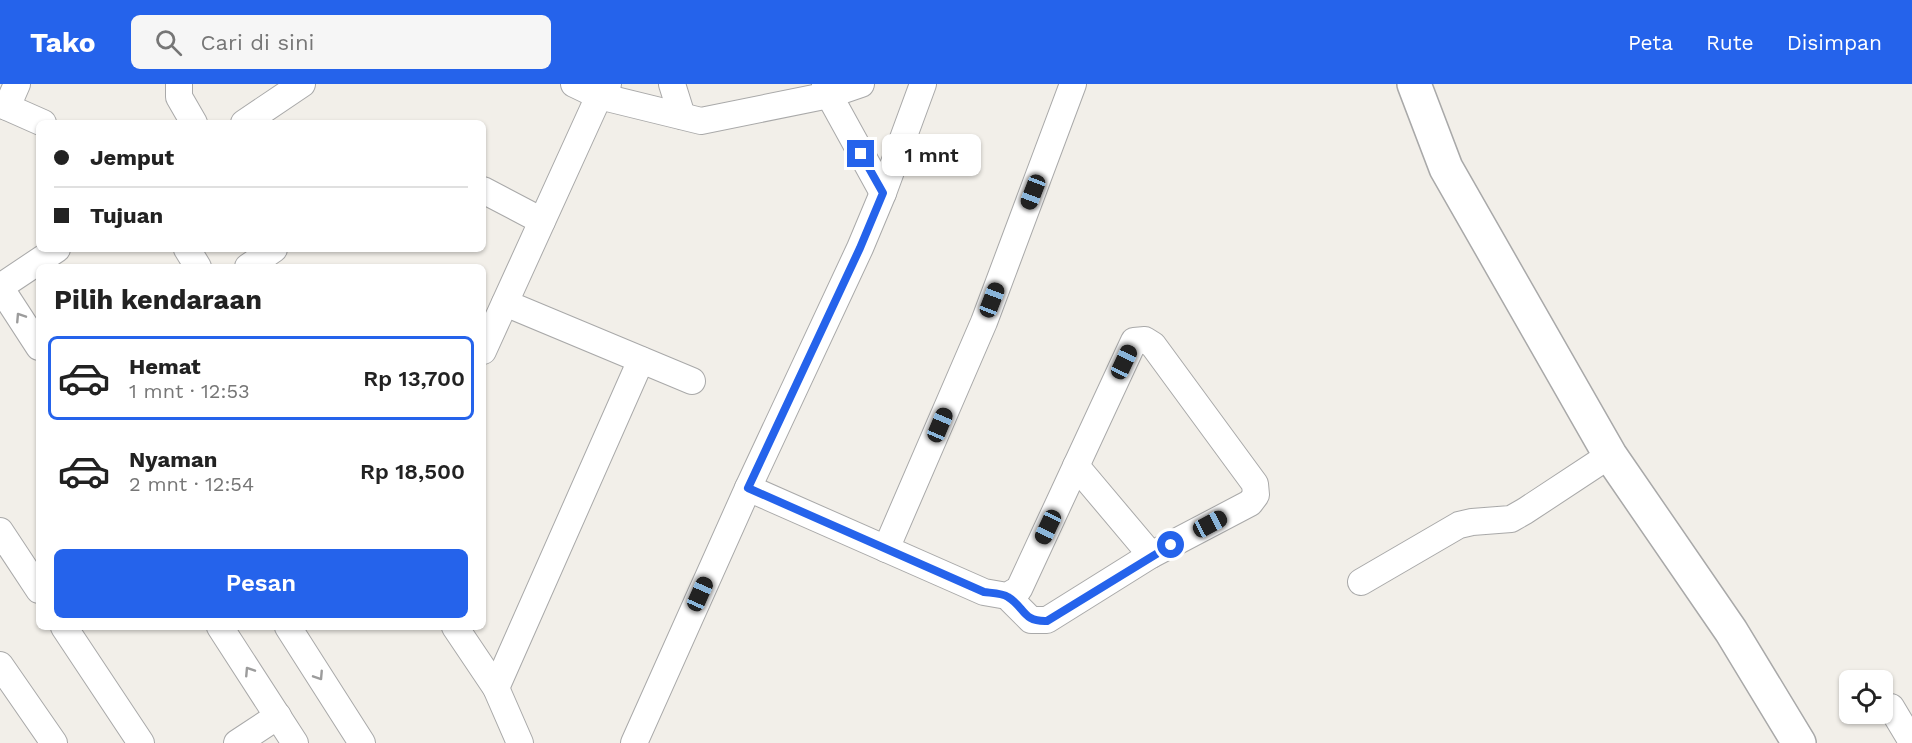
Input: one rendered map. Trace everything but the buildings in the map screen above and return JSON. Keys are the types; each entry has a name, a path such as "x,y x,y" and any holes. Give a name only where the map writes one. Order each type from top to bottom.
{"street":[{"path":"17,84 4,106 36,120"},
{"path":"179,84 179,97 192,120"},
{"path":"248,120 302,84"},
{"path":"574,84 603,90 701,121 827,90 861,84"},
{"path":"672,84 682,116"},
{"path":"634,743 748,488 860,248 923,84"},
{"path":"886,549 984,322 1073,84"},
{"path":"1414,84 1446,168 1610,455 1731,631 1799,743"},
{"path":"486,339 505,303 603,90"},
{"path":"827,90 883,193"},
{"path":"486,192 542,221"},
{"path":"252,264 270,252"},
{"path":"41,264 55,256"},
{"path":"36,267 0,287 36,342"},
{"path":"505,303 692,381"},
{"path":"748,488 984,592 1007,596 1031,620 1047,621 1151,555 1250,503 1256,495 1255,484 1153,345 1144,340 1134,341 1019,589 1007,596"},
{"path":"496,688 641,360"},
{"path":"1361,582 1459,525 1511,519 1610,455"},
{"path":"1076,466 1151,555"},
{"path":"0,531 36,585"},
{"path":"66,630 141,743"},
{"path":"222,630 295,743"},
{"path":"290,630 362,743"},
{"path":"457,630 496,688 520,743"},
{"path":"0,665 54,743"},
{"path":"1893,710 1912,742"},
{"path":"237,743 278,716"}],"route":[{"path":"861,154 883,193 860,248 748,488 984,592 1007,596 1031,620 1038,621 1047,621 1151,555 1171,545"}]}
